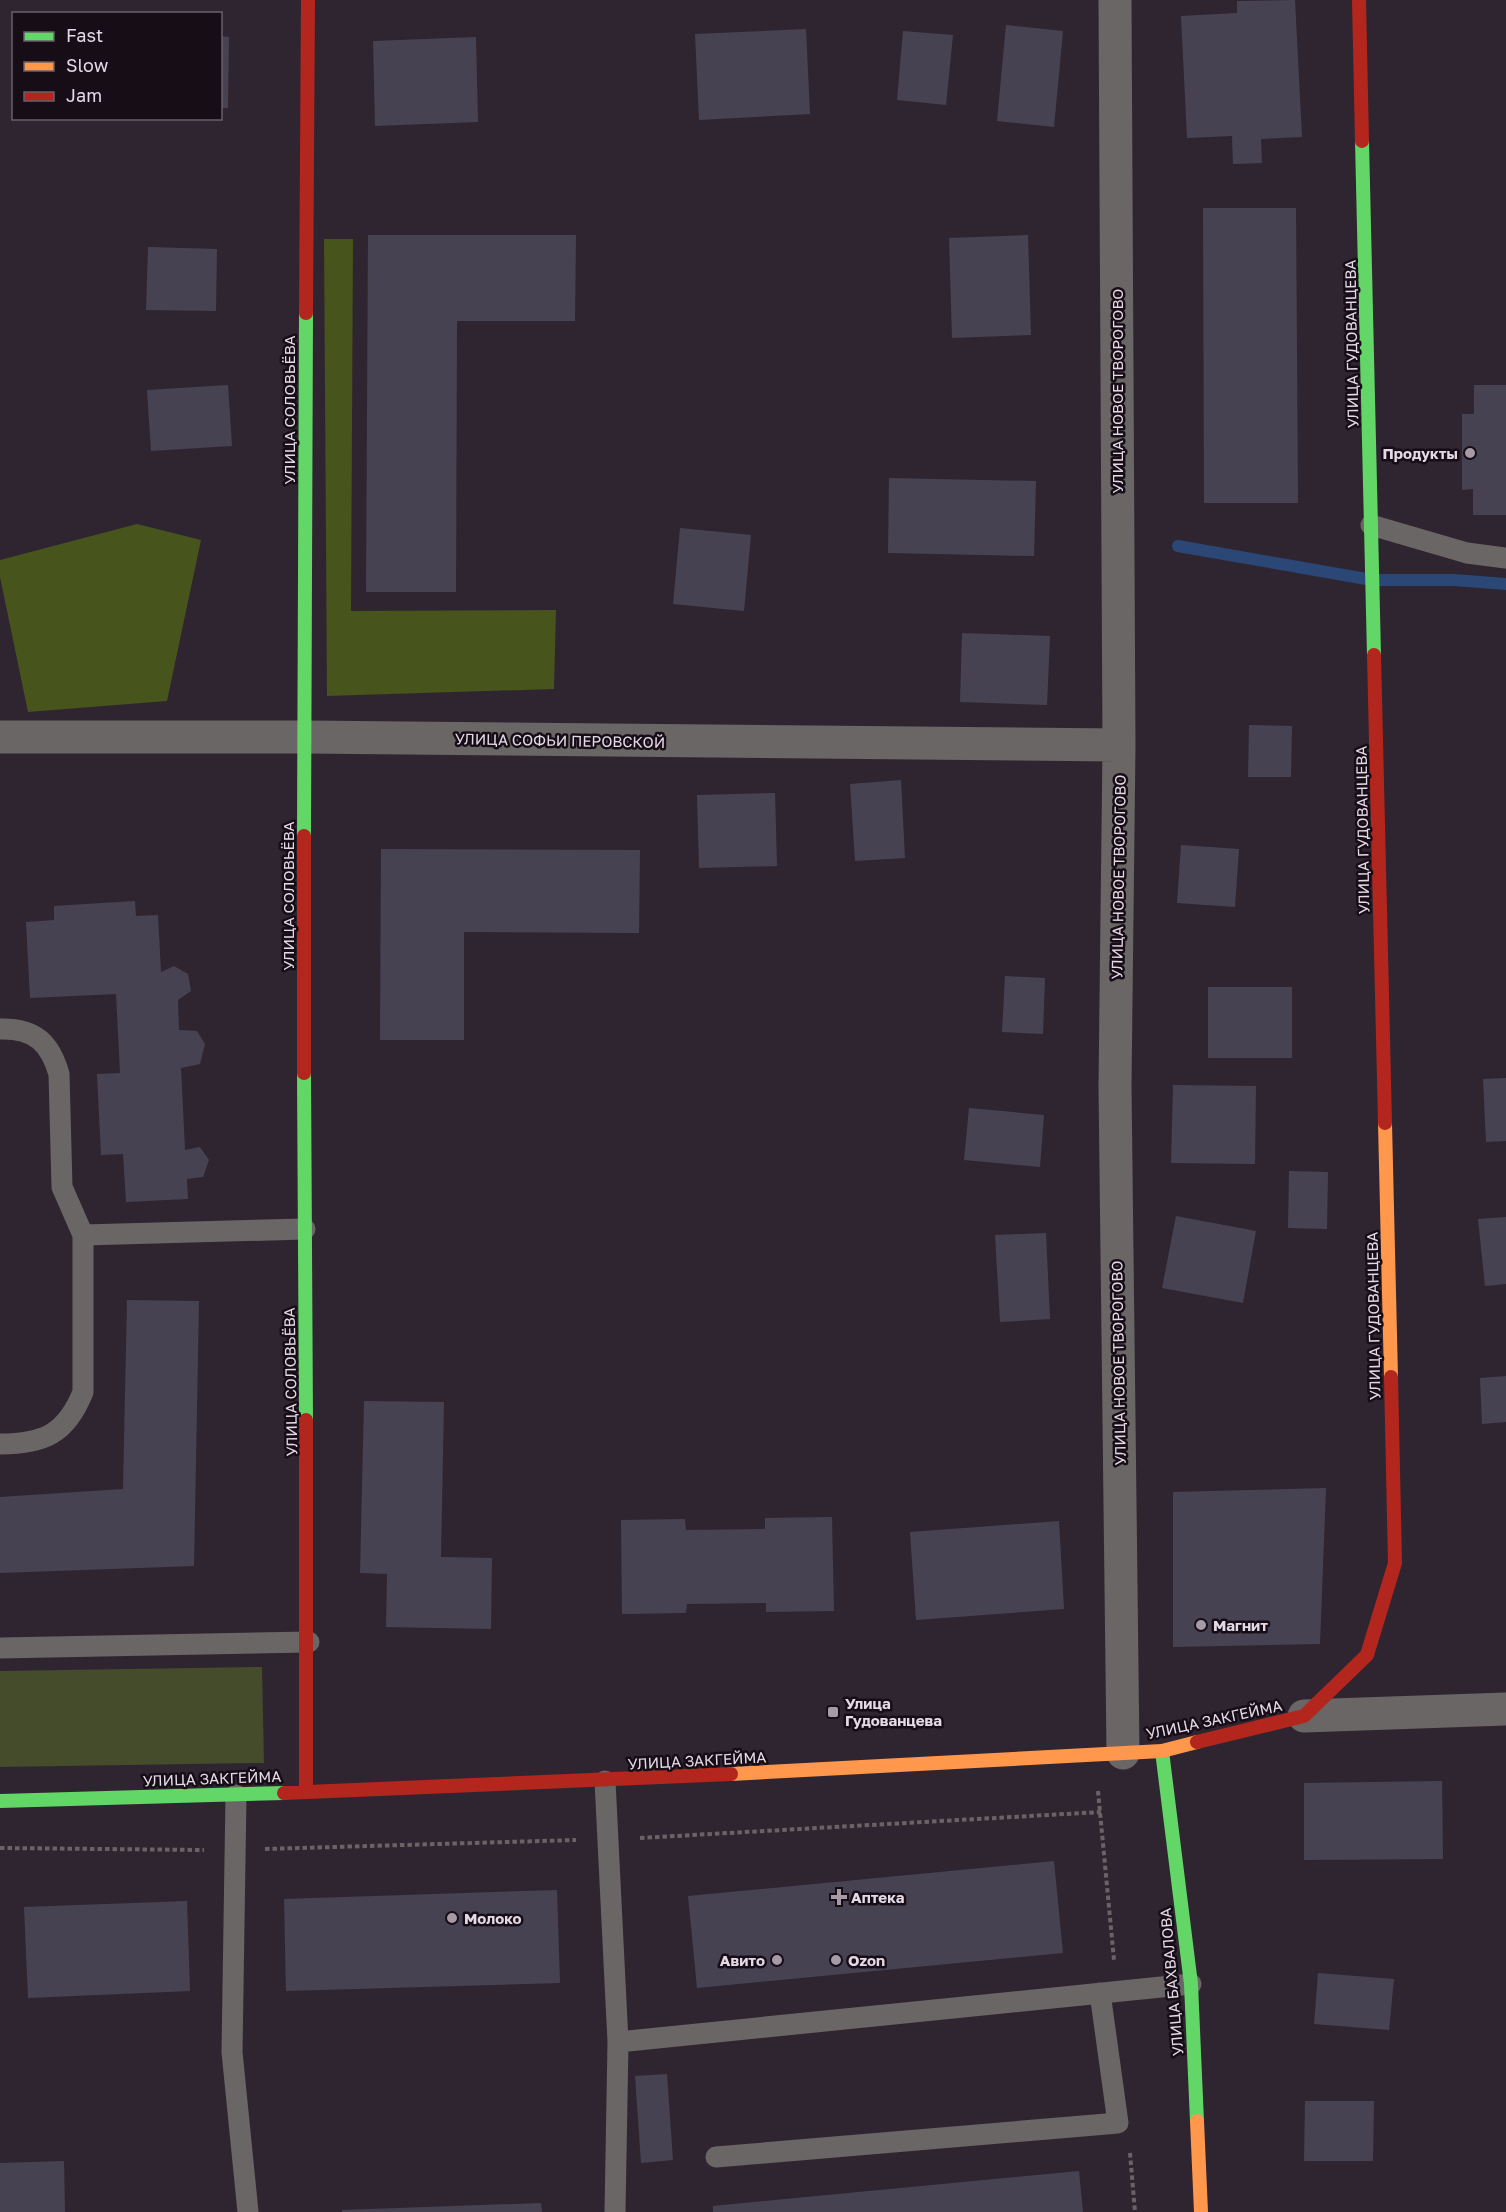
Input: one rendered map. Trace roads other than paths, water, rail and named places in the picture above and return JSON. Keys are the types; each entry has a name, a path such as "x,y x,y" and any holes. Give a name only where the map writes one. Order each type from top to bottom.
{"street":[{"name":"УЛИЦА СОЛОВЬЁВА","path":"306,1792 309,1642 304,1229 304,737 308,0"},
{"name":"УЛИЦА НОВОЕ ТВОРОГОВО","path":"1115,0 1119,745 1115,1086 1123,1753"},
{"name":"УЛИЦА ГУДОВАНЦЕВА","path":"1359,0 1395,1563 1367,1655"},
{"name":"УЛИЦА СОФЬИ ПЕРОВСКОЙ","path":"0,736 1119,745"},
{"name":"УЛИЦА ЗАКГЕЙМА","path":"0,1801 236,1795 605,1781 1162,1751 1304,1716 1367,1655"},
{"path":"1304,1716 1506,1709"},
{"name":"УЛИЦА БАХВАЛОВА","path":"1162,1751 1191,1984 1201,2212"}],"lane":[{"path":"1371,525 1467,553 1506,558"},
{"path":"0,1029 12,1028 29,1033 45,1043 54,1057 59,1074 62,1187 83,1235 83,1392 75,1411 61,1427 43,1438 26,1444 0,1444"},
{"path":"83,1235 304,1229"},
{"path":"0,1648 309,1642"},
{"path":"605,1781 618,2042 615,2212"},
{"path":"236,1795 231,2052 248,2212"},
{"path":"618,2042 1191,1984"},
{"path":"716,2157 1118,2122 1100,1993"}],"waterway":[{"path":"1178,546 1372,580 1454,580 1506,584"}],"place":[{"name":"Продукты","path":"1470,453"},
{"name":"Магнит","path":"1201,1625"},
{"name":"Улица Гудованцева","path":"833,1712"},
{"name":"Аптека","path":"839,1897"},
{"name":"Молоко","path":"452,1918"},
{"name":"Авито","path":"777,1960"},
{"name":"Ozon","path":"836,1960"}]}
